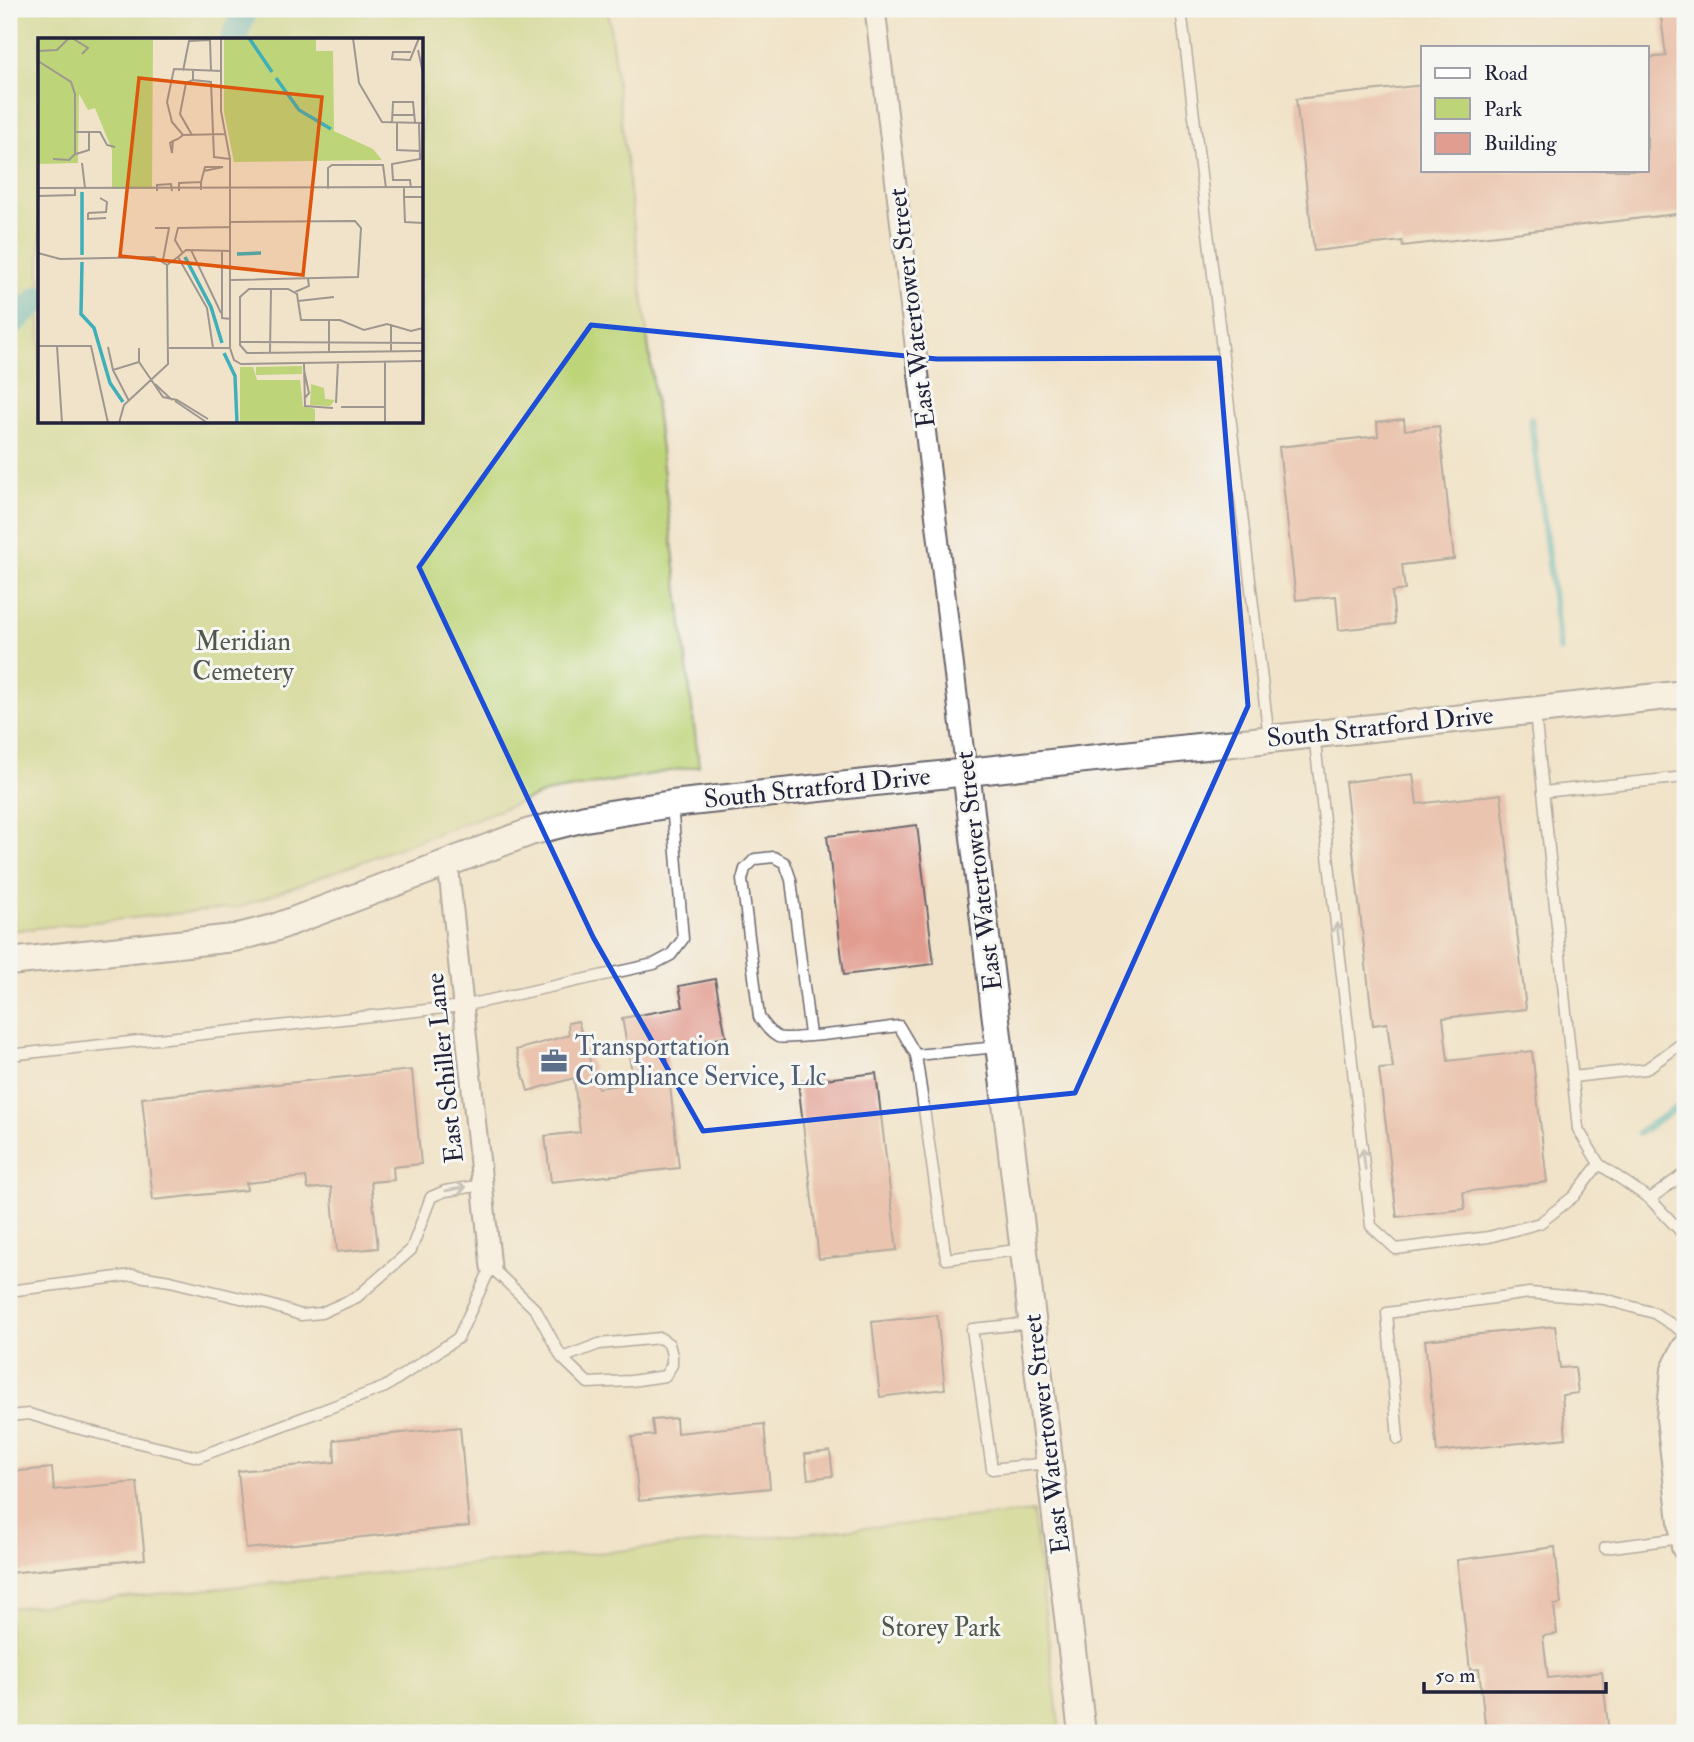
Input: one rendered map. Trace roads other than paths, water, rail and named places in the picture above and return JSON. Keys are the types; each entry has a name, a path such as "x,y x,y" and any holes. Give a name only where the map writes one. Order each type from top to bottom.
{"street":[{"name":"East Watertower Street","path":"875,9 1082,1733"},
{"name":"South Stratford Drive","path":"9,962 234,938 274,928 530,832 585,818 672,804 1685,694"},
{"name":"East Schiller Lane","path":"448,864 491,1267"},
{"path":"1685,1349 1675,1370 1670,1418 1685,1541"}],"lane":[{"path":"1181,9 1269,738"},
{"path":"1534,709 1578,1129 1599,1164 1650,1199 1685,1236"},
{"path":"1314,733 1371,1226 1396,1249 1489,1237 1540,1223 1574,1196 1599,1164"},
{"path":"1543,792 1685,777"},
{"path":"9,1055 463,1006 654,964 671,955 683,939 672,804"},
{"path":"810,1035 791,880 785,863 774,857 755,859 745,869 742,880 759,1017 771,1032 781,1038 900,1026 915,1055 946,1259 1024,1249"},
{"path":"1572,1077 1646,1069 1685,1041"},
{"path":"915,1055 999,1047"},
{"path":"1650,1199 1685,1173"},
{"path":"9,1291 133,1275 170,1281 301,1315 321,1313 358,1297 411,1250 431,1197 445,1191 483,1185"},
{"path":"9,1416 29,1414 198,1457 385,1387 458,1338 491,1267 536,1310 562,1358 587,1383 665,1376 672,1365 669,1344 660,1338 599,1344 562,1358"},
{"path":"1398,1440 1387,1313 1529,1293 1604,1299 1654,1312 1685,1333"},
{"path":"1033,1323 972,1329 992,1469 1050,1462"},
{"path":"1605,1548 1685,1541"}],"waterway":[{"path":"234,38 245,9"},
{"path":"9,326 38,300"},
{"path":"1531,419 1560,650"},
{"path":"1639,1133 1685,1102"}],"place":[{"name":"Transportation Compliance Service, Llc","path":"554,1061"}],"park label":[{"name":"Meridian Cemetery","path":"243,656"},
{"name":"Storey Park","path":"941,1627"}]}
